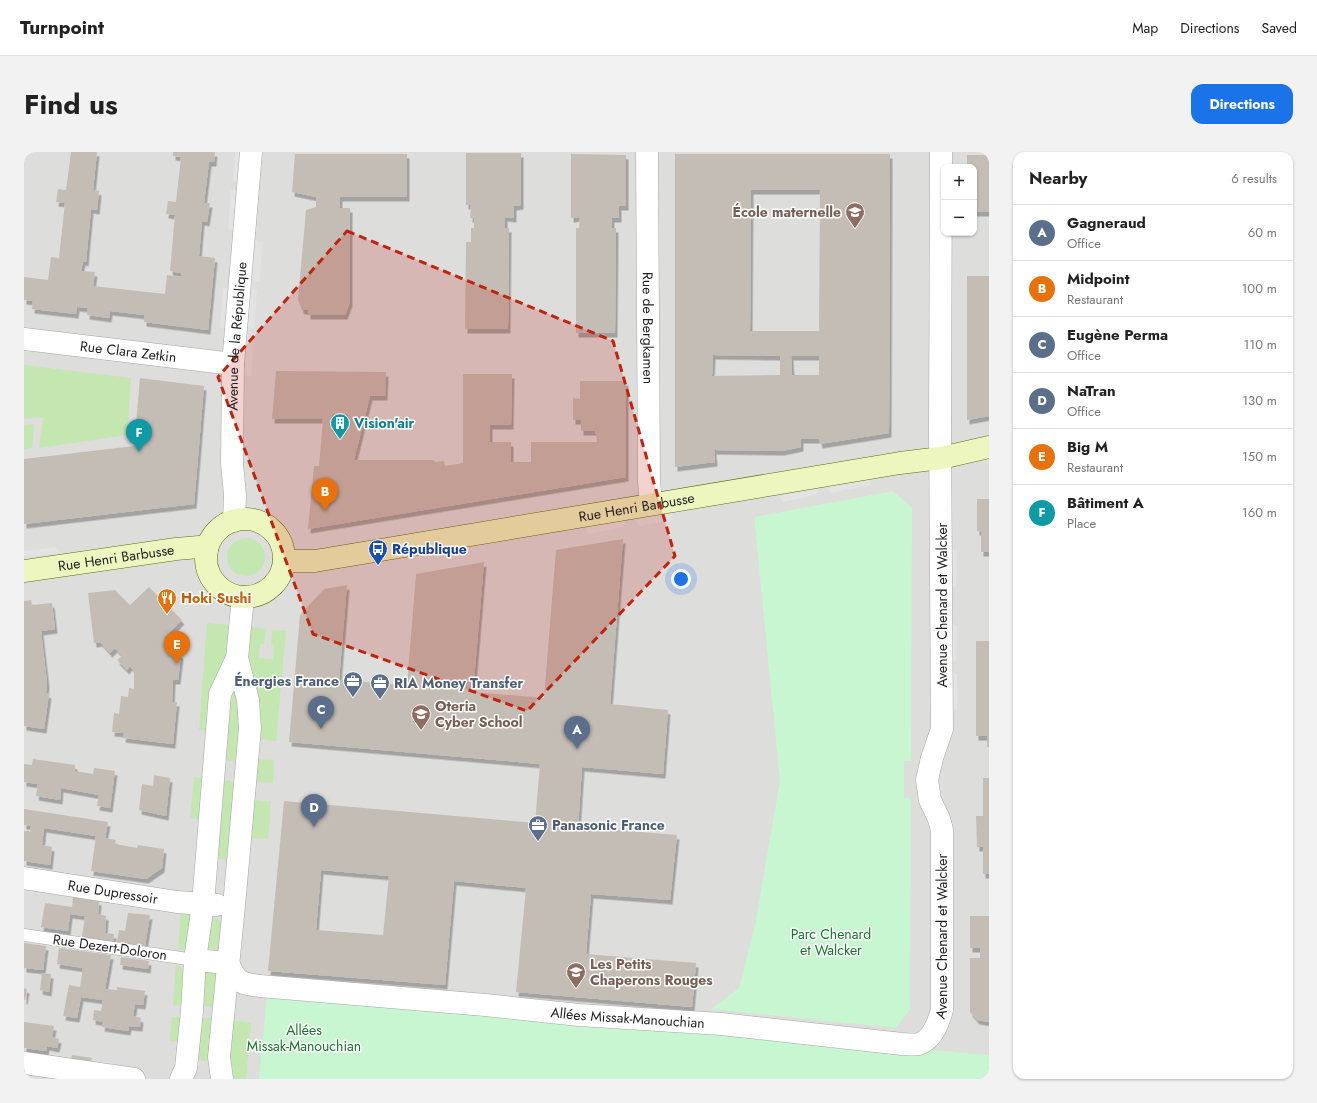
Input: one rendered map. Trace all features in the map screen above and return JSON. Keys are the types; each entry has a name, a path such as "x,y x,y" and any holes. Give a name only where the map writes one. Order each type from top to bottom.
{"street":[{"name":"Avenue de la République","path":"234,521 235,495 232,463 233,364 251,152"},
{"name":"Rue de Bergkamen","path":"648,152 649,481 651,504"},
{"name":"Avenue Chenard et Walcker","path":"918,1044 928,1038 934,1031 942,1010 942,830 939,819 930,800 927,780 932,758 942,729 940,425 941,152"},
{"name":"Rue Clara Zetkin","path":"24,338 233,364"},
{"name":"Rue Henri Barbusse","path":"284,561 315,561 573,519 651,504 900,463 941,458 989,447"},
{"path":"245,519 255,520 265,525 280,540 283,550 284,561 281,573 275,583 265,591 254,596 243,598 231,594 213,581 208,570 206,560 207,549 211,539 217,531 234,521 245,519"},
{"name":"Rue Henri Barbusse","path":"24,571 176,549 198,547 207,549"},
{"path":"237,658 248,700 250,728 219,1057 221,1076 184,1074 192,1011 195,960 203,904 220,694 237,658 243,598"},
{"path":"214,768 246,773"},
{"name":"Rue Dupressoir","path":"24,878 177,902 234,906"},
{"path":"195,960 228,963"},
{"name":"Allées Missak-Manouchian","path":"228,963 233,973 243,984 260,986 486,1005 579,1015 721,1024 902,1044 918,1044"},
{"path":"24,1063 134,1079"}],"lane":[{"name":"Rue Dezert-Doloron","path":"24,935 195,960"}],"highlighted area":[{"path":"347,231 613,341 675,556 527,711 313,634 218,377"}],"shaded area":[{"path":"24,152 989,152 989,1079 24,1079"},
{"path":"235,152 242,152 239,181 233,181"},
{"path":"231,190 239,190 234,230 228,229"},
{"path":"256,241 263,242 259,281 251,280"},
{"path":"223,288 229,289 227,328 220,328"},
{"path":"251,289 257,290 254,329 247,328"},
{"path":"247,338 254,339 251,376 244,375"},
{"path":"872,478 870,485 831,493 826,487"},
{"path":"820,488 816,495 783,502 779,496"},
{"path":"671,513 670,520 639,526 635,519"},
{"path":"627,520 623,527 589,534 584,527"},
{"path":"56,547 60,553 24,556 24,551"},
{"path":"950,547 957,552 956,586 950,589"},
{"path":"949,621 957,626 956,661 950,664"},
{"path":"949,670 957,674 957,709 950,712"}],"green space":[{"path":"24,365 131,378 127,435 39,448 43,417 24,419"},
{"path":"34,424 32,448 24,449 24,425"},
{"name":"Parc Chenard et Walcker","path":"893,491 912,508 911,761 904,761 904,798 911,798 910,1010 896,1028 711,1009 739,988 755,925 780,781 754,517"},
{"path":"242,538 250,538 257,541 262,546 265,557 262,568 257,573 250,576 242,576 235,573 230,568 227,561 227,553 230,546 235,541"},
{"path":"207,623 228,625 227,657 211,731 199,730"},
{"path":"250,627 266,629 264,644 260,644 259,658 273,659 274,645 271,644 272,630 286,631 276,741 259,739 260,720 258,703 249,663"},
{"path":"235,691 242,719 239,755 235,760 230,761 225,759 226,717 232,693"},
{"path":"257,759 274,760 273,783 255,782"},
{"path":"194,777 207,778 204,820 190,818"},
{"path":"228,780 236,787 230,860 214,858 223,782"},
{"path":"254,800 271,802 268,839 251,838"},
{"path":"181,909 189,914 192,920 188,947 178,951"},
{"path":"216,919 221,921 219,948 214,950 207,947 211,920"},
{"path":"176,964 184,969 187,1006 173,1005"},
{"path":"217,969 217,1007 201,1006 204,971"},
{"name":"Allées Missak-Manouchian","path":"267,994 989,1055 989,1079 259,1079"},
{"path":"172,1017 186,1017 184,1042 170,1041"},
{"path":"199,1018 216,1018 209,1061 201,1060 196,1054"},
{"path":"230,1020 251,1023 246,1079 230,1079"}],"building":[{"path":"71,152 97,152 93,190 99,191 97,210 91,209 86,262 83,261 81,271 95,272 93,286 165,294 167,275 181,277 181,273 170,271 175,215 166,214 168,201 176,202 181,157 173,156 173,152 215,152 214,162 209,162 204,203 210,203 207,222 202,221 199,256 215,258 208,330 144,322 144,315 110,311 109,318 87,315 88,308 77,307 76,314 32,309 33,301 24,300 24,277 48,280 51,257 59,258 65,203 56,202 58,189 66,190"},
{"path":"466,153 521,153 521,205 514,206 514,218 505,217 505,228 509,228 508,329 465,329 466,242 471,242 471,228 474,228 474,218 470,218 471,205 466,205"},
{"path":"295,154 407,154 407,197 340,197 340,208 350,208 350,302 345,315 308,315 308,310 302,310 298,300 306,210 316,207 316,197 292,192"},
{"path":"571,154 626,155 626,206 619,206 619,218 612,218 612,228 616,228 615,333 576,333 576,228 579,228 580,217 571,218"},
{"path":"675,154 890,154 889,433 820,444 819,439 801,439 801,447 782,451 714,450 715,462 675,467","holes":["751,190 820,190 819,331 750,331","713,355 780,356 780,375 712,376","791,356 819,356 819,375 792,375"]},
{"path":"967,155 989,155 989,212 977,212 977,164 967,164"},
{"path":"967,276 989,276 989,416 967,420"},
{"path":"276,371 386,372 385,396 370,396 354,460 434,460 435,462 444,461 445,466 463,463 463,374 512,374 511,425 490,425 490,442 511,442 511,462 531,462 531,442 597,442 595,431 581,431 581,420 573,420 573,398 580,399 580,381 626,381 626,477 308,529 314,466 319,466 323,419 272,419"},
{"path":"140,378 204,386 194,504 24,524 24,459 134,446"},
{"path":"977,499 989,499 989,552 981,552 981,531 977,531"},
{"path":"623,539 610,704 668,710 663,774 582,767 578,827 677,835 670,900 591,894 586,954 696,963 692,1007 516,992 526,888 454,881 445,985 268,971 284,801 535,823 540,764 289,742 300,615 324,589 347,585 339,680 407,685 416,574 484,562 473,692 544,698 556,550","holes":["321,870 389,876 383,935 316,930"]},
{"path":"149,587 182,620 164,638 181,655 178,680 173,680 172,702 177,702 173,744 123,738 124,733 112,732 114,713 119,714 121,696 128,697 129,688 134,689 134,671 130,666 127,670 117,660 122,656 115,648 110,653 100,642 94,643 88,593 115,590 130,605"},
{"path":"31,600 32,605 52,603 55,629 41,631 47,683 46,693 49,694 44,729 24,726 24,601"},
{"path":"976,641 989,641 989,747 987,747 987,736 976,736"},
{"path":"33,759 75,765 75,771 93,774 94,768 115,771 110,808 97,806 99,795 61,788 60,800 36,796 38,784 24,782 24,764 32,765"},
{"path":"154,775 170,778 166,816 139,810 142,784 153,786"},
{"path":"983,778 989,778 989,874 983,874 983,847 977,847 976,816 983,816"},
{"path":"24,809 108,822 105,838 116,840 115,844 137,848 138,845 164,849 162,868 146,879 91,871 96,836 44,828 42,845 52,847 50,865 24,861 24,831 29,831 30,833 31,826 24,825"},
{"path":"73,897 99,901 98,914 106,916 105,933 114,934 113,942 82,937 85,916 70,914 68,931 41,927 45,903 72,907"},
{"path":"128,913 150,915 145,946 117,942 119,930 125,931"},
{"path":"970,916 989,916 989,1022 977,1020 970,1012 970,958 980,958 980,948 970,948"},
{"path":"24,943 46,946 43,970 24,968"},
{"path":"59,948 111,955 105,989 117,990 117,987 145,991 143,1005 135,1004 133,1016 141,1018 140,1027 129,1026 128,1031 102,1027 103,1022 93,1020 94,1010 101,1011 103,1000 81,997 77,1018 63,1016 69,985 80,987 83,968 57,964"},
{"path":"121,957 149,961 148,969 120,965"},
{"path":"42,973 51,974 49,992 40,990"},
{"path":"24,988 27,989 25,1000 24,1000"},
{"path":"24,1022 54,1026 52,1037 59,1039 57,1048 47,1046 46,1051 24,1048"},
{"path":"72,1055 92,1058 90,1069 70,1066"}],"place":[{"name":"École maternelle","path":"855,229"},
{"name":"Vision'air","path":"340,440"},
{"name":"Bâtiment A","path":"139,452"},
{"name":"Midpoint","path":"325,511"},
{"name":"République","path":"378,566"},
{"name":"Hoki Sushi","path":"167,615"},
{"name":"Big M","path":"177,664"},
{"name":"Énergies France","path":"353,698"},
{"name":"RIA Money Transfer","path":"380,700"},
{"name":"Eugène Perma","path":"321,729"},
{"name":"Oteria Cyber School","path":"421,731"},
{"name":"Gagneraud","path":"577,749"},
{"name":"NaTran","path":"314,827"},
{"name":"Panasonic France","path":"538,842"},
{"name":"Les Petits Chaperons Rouges","path":"576,989"}]}
